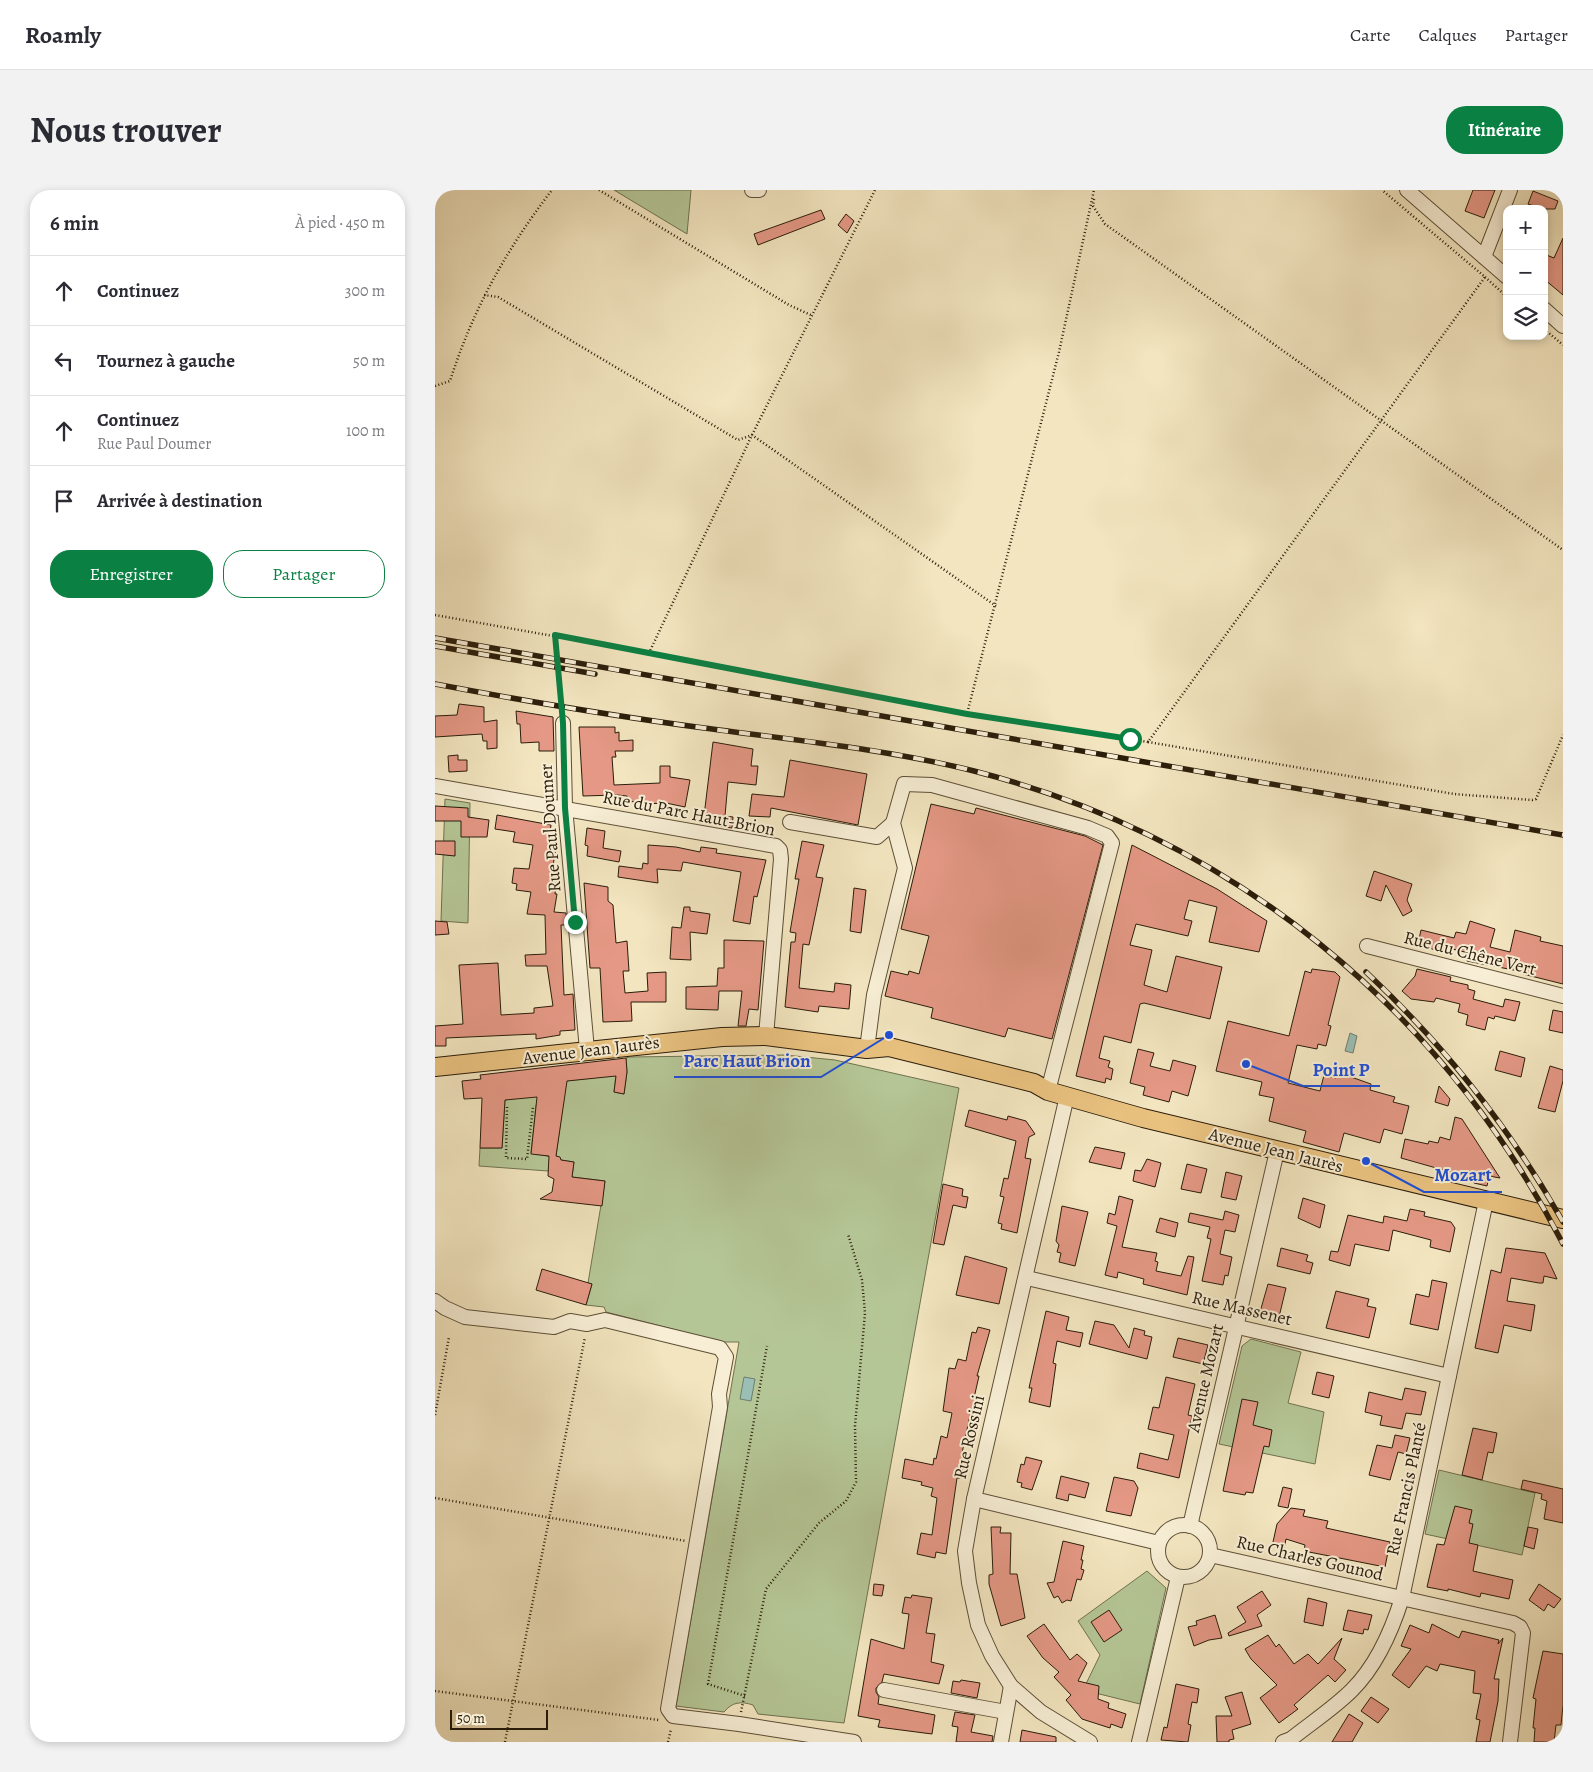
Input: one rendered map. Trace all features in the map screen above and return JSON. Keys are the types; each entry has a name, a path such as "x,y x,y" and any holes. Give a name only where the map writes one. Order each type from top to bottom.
{"main road":[{"name":"Avenue Jean Jaurès","path":"435,1067 722,1037 765,1036 867,1049 887,1058 1031,1093 1048,1091 1143,1118 1563,1219"}],"street":[{"path":"752,190 759,190"},
{"path":"1407,190 1503,274"},
{"path":"1484,257 1510,190"},
{"path":"1548,313 1563,326"},
{"name":"Rue Paul Doumer","path":"563,723 565,808 587,1050"},
{"path":"867,1049 874,995 905,868 893,823 904,784 932,785 1088,828 1107,836 1112,843 1048,1091"},
{"name":"Rue du Parc Haut-Brion","path":"435,786 776,846 780,850 781,859 765,1036"},
{"path":"790,822 877,836 893,823"},
{"name":"Rue du Chêne Vert","path":"1367,946 1563,996"},
{"name":"Rue Rossini","path":"1067,1096 1027,1278 974,1499 965,1552 978,1625 992,1656 1011,1686 1041,1712 1090,1742"},
{"name":"Avenue Mozart","path":"1190,1526 1277,1151"},
{"name":"Rue Francis Planté","path":"1288,1741 1352,1690 1376,1656 1393,1625 1402,1598 1486,1201"},
{"name":"Rue Massenet","path":"1027,1278 1449,1376"},
{"path":"435,1301 465,1317 554,1327 570,1321 587,1324 605,1320 720,1348 726,1357 719,1394 720,1407 669,1709 673,1716 854,1742"},
{"path":"974,1499 1159,1543"},
{"path":"1182,1525 1190,1526 1197,1528 1207,1540 1210,1555 1202,1570 1187,1577 1178,1577 1163,1568 1159,1560 1159,1543 1167,1530 1182,1525"},
{"name":"Rue Charles Gounod","path":"1210,1555 1513,1623 1520,1627 1523,1633 1510,1742"},
{"path":"1139,1742 1178,1577"},
{"path":"1001,1742 1011,1686"},
{"path":"884,1690 1006,1712"}],"path":[{"path":"435,386 450,381 462,343 485,295 519,233 552,190"},
{"path":"599,190 789,305 813,316"},
{"path":"649,653 752,435 875,190"},
{"path":"1094,190 1093,206 1105,224 1563,550"},
{"path":"967,714 996,606 1059,352 1094,190"},
{"path":"1383,190 1505,295"},
{"path":"1148,742 1485,277"},
{"path":"485,295 498,297 738,440 752,435"},
{"path":"1548,333 1563,346"},
{"path":"752,435 996,606"},
{"path":"435,615 555,635 967,714 1148,742 1454,794 1536,799 1563,735"},
{"path":"555,635 563,723"},
{"path":"507,1107 506,1158 527,1159 533,1107"},
{"path":"739,1724 766,1589 819,1523 846,1500 856,1482 855,1426 865,1313 862,1280 848,1234"},
{"path":"505,1742 587,1324"},
{"path":"435,1415 449,1337"},
{"path":"745,1696 707,1684 767,1346"},
{"path":"435,1498 697,1542"},
{"path":"435,1692 662,1720 673,1716"},
{"path":"668,1742 673,1716"}],"green space":[{"path":"614,190 691,190 687,234"},
{"path":"445,799 470,803 468,923 441,921"},
{"path":"785,1055 835,1060 959,1088 844,1723 758,1714 753,1705 745,1703 734,1704 724,1712 676,1706 739,1342 723,1342 606,1312 604,1307 586,1305 592,1284 588,1283 605,1181 572,1177 574,1162 561,1160 556,1156 566,1081 616,1075 614,1092 624,1094 627,1072 626,1058 629,1057"},
{"path":"545,1094 536,1105 531,1153 552,1157 548,1171 479,1166 480,1148 502,1148 505,1100"},
{"path":"1251,1339 1301,1352 1288,1403 1324,1412 1315,1464 1219,1444 1242,1346"},
{"path":"1439,1470 1535,1493 1522,1555 1425,1534"},
{"path":"1147,1571 1166,1588 1140,1704 1083,1690 1100,1655 1078,1621"}],"water":[{"path":"1350,1033 1357,1036 1353,1053 1345,1051"},
{"path":"744,1377 755,1379 751,1401 740,1399"}],"building":[{"path":"1473,190 1495,190 1484,218 1465,211"},
{"path":"1533,191 1558,201 1555,209 1548,209 1548,205 1528,204"},
{"path":"821,210 825,219 758,245 754,234"},
{"path":"846,214 854,221 847,233 838,225"},
{"path":"1563,238 1563,295 1548,282 1548,256 1554,258"},
{"path":"459,704 484,707 484,722 497,720 497,748 487,749 487,741 483,741 482,734 435,737 435,716 457,715"},
{"path":"516,711 553,717 554,751 539,751 539,742 521,743 520,724 517,724"},
{"path":"579,727 615,727 615,733 619,732 619,741 633,740 633,751 615,751 616,757 612,757 614,785 660,783 660,766 670,766 670,777 690,780 685,807 666,803 643,804 643,801 627,802 627,796 583,796"},
{"path":"713,742 753,749 751,766 758,766 756,785 728,782 725,816 733,817 732,828 719,826 720,818 704,816"},
{"path":"458,755 458,760 467,760 467,771 449,772 448,756"},
{"path":"790,760 867,774 858,825 771,808 770,817 749,816 752,794 784,797"},
{"path":"931,804 974,814 976,808 1085,836 1103,845 1052,1039 1008,1028 1005,1037 931,1018 933,1008 885,996 891,971 908,975 909,971 919,974 929,936 901,929"},
{"path":"435,806 468,808 468,817 489,820 487,837 461,837 461,821 435,821"},
{"path":"497,815 551,825 549,840 557,841 551,878 557,878 554,912 566,913 567,925 561,925 564,995 573,994 575,1030 560,1031 560,1035 536,1039 536,1034 446,1038 446,1046 435,1046 435,1026 463,1024 459,965 498,963 501,1015 534,1013 534,1008 553,1006 547,966 526,966 525,955 546,954 545,915 527,914 531,892 516,890 517,884 512,883 514,868 529,869 533,845 513,842 515,832 495,829"},
{"path":"587,828 605,831 603,848 621,851 619,862 587,856 588,846 585,845"},
{"path":"435,841 455,841 455,856 435,854"},
{"path":"802,841 824,845 816,877 823,878 809,945 803,944 799,988 834,992 835,983 851,985 849,1009 819,1006 818,1012 785,1007 791,942 795,942 796,933 790,932 799,879 795,879"},
{"path":"648,845 676,847 700,852 701,847 717,849 716,853 766,860 757,897 754,896 750,924 733,921 741,872 683,862 681,871 657,869 658,883 618,877 619,866 642,869 643,863 648,864"},
{"path":"1132,845 1217,889 1267,921 1259,952 1209,942 1217,907 1189,900 1184,919 1192,921 1188,936 1136,924 1130,945 1152,950 1144,985 1167,992 1176,956 1222,967 1210,1019 1144,1003 1140,1004 1131,1043 1104,1036 1099,1058 1110,1061 1108,1067 1113,1069 1111,1080 1106,1078 1105,1083 1076,1076"},
{"path":"1374,871 1412,884 1407,900 1412,911 1403,916 1386,885 1381,901 1366,896"},
{"path":"584,883 608,887 608,901 613,905 616,943 627,941 629,971 623,971 625,993 648,991 647,973 666,972 666,1002 631,1002 632,1021 603,1022 600,968 590,968"},
{"path":"854,888 866,890 861,933 850,931"},
{"path":"684,907 690,907 690,911 710,914 707,934 690,932 691,960 670,959 672,927 681,928"},
{"path":"435,921 447,922 449,934 435,935"},
{"path":"1470,921 1495,929 1490,947 1510,952 1515,930 1541,937 1540,941 1563,946 1563,984 1523,974 1524,972 1467,961 1469,953 1448,948 1447,951 1442,950 1441,952 1418,944 1421,930 1454,938 1456,932 1466,934"},
{"path":"724,940 764,941 758,1010 749,1009 746,1026 738,1026 742,991 719,991 718,1010 686,1009 686,987 717,986 718,968 724,968"},
{"path":"1312,969 1335,972 1340,977 1328,1025 1331,1026 1326,1046 1318,1044 1317,1049 1297,1045 1288,1083 1320,1091 1324,1075 1336,1078 1339,1069 1353,1072 1351,1077 1371,1084 1370,1090 1395,1097 1393,1102 1409,1106 1402,1134 1384,1129 1380,1143 1344,1133 1339,1152 1303,1142 1306,1131 1269,1121 1274,1098 1259,1095 1262,1082 1216,1071 1228,1021 1289,1036 1305,971 1311,973"},
{"path":"1417,969 1451,977 1450,981 1468,985 1468,989 1475,991 1473,999 1503,1007 1505,999 1520,1002 1515,1021 1495,1016 1494,1019 1488,1017 1485,1030 1466,1025 1468,1015 1458,1012 1460,1004 1436,998 1434,1002 1411,999 1402,991 1415,976"},
{"path":"1553,1010 1563,1012 1563,1033 1549,1030"},
{"path":"1138,1049 1154,1053 1150,1066 1170,1071 1173,1060 1196,1066 1188,1096 1172,1091 1169,1102 1143,1095 1145,1087 1130,1083"},
{"path":"1500,1051 1525,1058 1521,1077 1495,1070"},
{"path":"626,1058 627,1072 624,1094 614,1092 616,1076 567,1081 556,1156 560,1157 561,1160 574,1162 572,1177 605,1181 602,1206 540,1199 552,1192 554,1179 548,1176 549,1156 531,1154 537,1097 505,1100 502,1148 480,1148 482,1098 464,1099 462,1081 481,1079 480,1075"},
{"path":"1550,1066 1563,1070 1563,1081 1555,1112 1538,1108"},
{"path":"1439,1086 1450,1099 1448,1106 1435,1102"},
{"path":"969,1110 1007,1120 1008,1116 1026,1121 1035,1134 1029,1137 1025,1158 1031,1159 1017,1233 1001,1229 1002,1224 998,1223 1004,1197 1000,1196 1004,1178 1008,1179 1016,1141 965,1126"},
{"path":"1455,1117 1462,1119 1500,1178 1489,1176 1487,1186 1474,1183 1475,1179 1401,1158 1405,1139 1428,1144 1429,1141 1438,1143 1440,1137 1450,1140"},
{"path":"1095,1147 1125,1153 1121,1169 1089,1162"},
{"path":"1147,1159 1161,1163 1155,1187 1133,1181 1135,1170 1141,1171"},
{"path":"1187,1164 1207,1169 1201,1193 1181,1189"},
{"path":"1226,1172 1242,1176 1236,1200 1221,1197"},
{"path":"943,1184 963,1189 962,1196 968,1197 966,1208 953,1205 944,1245 933,1243"},
{"path":"1119,1196 1133,1200 1122,1247 1157,1253 1155,1261 1158,1262 1156,1271 1181,1276 1188,1256 1194,1257 1187,1295 1143,1284 1144,1279 1118,1272 1117,1278 1105,1275 1117,1226 1107,1223 1109,1213 1115,1215"},
{"path":"1303,1198 1325,1205 1320,1228 1298,1218"},
{"path":"1062,1206 1088,1212 1075,1266 1059,1262 1061,1253 1057,1252 1059,1245 1056,1241"},
{"path":"1410,1209 1425,1212 1424,1216 1451,1222 1455,1228 1450,1252 1430,1247 1431,1240 1393,1230 1389,1251 1355,1244 1350,1266 1329,1260 1331,1251 1338,1252 1348,1215 1383,1223 1384,1216 1407,1221"},
{"path":"1225,1211 1239,1215 1235,1232 1225,1230 1220,1254 1232,1257 1228,1276 1225,1275 1223,1285 1202,1281 1211,1239 1207,1238 1210,1227 1188,1222 1190,1213 1223,1220"},
{"path":"1160,1218 1178,1223 1175,1237 1156,1232"},
{"path":"1281,1248 1308,1255 1306,1261 1313,1263 1310,1274 1277,1266"},
{"path":"1506,1248 1545,1253 1557,1279 1544,1276 1543,1283 1539,1283 1511,1278 1507,1301 1535,1305 1531,1331 1504,1325 1498,1353 1475,1348 1491,1270 1501,1273"},
{"path":"965,1256 1007,1268 999,1304 956,1295"},
{"path":"542,1269 592,1284 586,1305 536,1290"},
{"path":"1432,1280 1447,1283 1438,1330 1410,1324 1416,1294 1429,1297"},
{"path":"1268,1284 1286,1288 1279,1317 1260,1312"},
{"path":"1336,1291 1369,1299 1367,1306 1376,1308 1369,1338 1326,1328"},
{"path":"1046,1311 1069,1317 1066,1330 1083,1333 1080,1347 1057,1341 1053,1363 1056,1364 1050,1407 1029,1402 1032,1388 1029,1388"},
{"path":"1095,1321 1114,1325 1129,1348 1134,1328 1145,1331 1144,1335 1152,1337 1147,1359 1089,1344"},
{"path":"978,1327 990,1330 977,1376 979,1376 974,1398 978,1399 975,1412 971,1411 962,1453 966,1454 960,1478 957,1478 946,1554 936,1552 935,1558 917,1554 921,1533 932,1535 937,1498 931,1496 933,1488 921,1485 922,1482 902,1478 905,1459 933,1465 941,1436 947,1438 952,1413 943,1411 949,1368 955,1369 958,1359 966,1361 972,1332 976,1333"},
{"path":"1178,1338 1208,1345 1203,1364 1173,1357"},
{"path":"1317,1372 1334,1376 1329,1398 1312,1394"},
{"path":"1166,1377 1195,1384 1188,1415 1192,1416 1179,1478 1137,1468 1140,1453 1168,1460 1174,1435 1148,1429 1153,1407 1159,1408"},
{"path":"1405,1388 1426,1392 1421,1415 1406,1413 1402,1429 1380,1425 1382,1416 1365,1412 1369,1392 1402,1400"},
{"path":"1242,1399 1258,1402 1253,1425 1272,1430 1269,1447 1264,1446 1253,1493 1246,1492 1245,1495 1223,1491"},
{"path":"1473,1428 1497,1433 1493,1453 1488,1452 1482,1480 1462,1475"},
{"path":"1395,1435 1410,1438 1406,1454 1398,1452 1390,1480 1369,1475 1377,1445 1392,1448"},
{"path":"1026,1457 1042,1461 1032,1490 1021,1487 1022,1483 1017,1482 1021,1464 1024,1465"},
{"path":"1061,1476 1089,1483 1085,1498 1069,1494 1068,1501 1056,1498"},
{"path":"1114,1477 1134,1481 1138,1488 1131,1516 1106,1511"},
{"path":"1523,1480 1563,1489 1563,1523 1544,1519 1547,1501 1541,1499 1542,1494 1521,1489"},
{"path":"1283,1487 1292,1489 1288,1508 1278,1506"},
{"path":"1455,1506 1472,1510 1469,1523 1473,1524 1469,1543 1478,1545 1473,1571 1513,1580 1509,1599 1481,1593 1480,1597 1448,1589 1448,1591 1427,1587 1437,1544 1444,1545"},
{"path":"1291,1508 1305,1510 1303,1516 1328,1521 1326,1528 1390,1542 1385,1567 1304,1551 1305,1545 1286,1539 1284,1549 1277,1548 1273,1542 1277,1524"},
{"path":"991,1527 1001,1527 1000,1533 1011,1533 1010,1574 1017,1574 1025,1618 1001,1626 989,1584 989,1575 993,1574"},
{"path":"1528,1527 1538,1529 1534,1549 1524,1546"},
{"path":"1063,1541 1084,1546 1081,1569 1084,1570 1081,1580 1077,1579 1071,1601 1067,1600 1062,1603 1058,1596 1054,1598 1047,1583 1054,1582"},
{"path":"874,1584 884,1585 882,1596 873,1595"},
{"path":"1539,1584 1561,1599 1554,1608 1548,1604 1544,1611 1529,1600"},
{"path":"1262,1591 1271,1605 1257,1615 1262,1626 1229,1636 1228,1633 1246,1622 1237,1607"},
{"path":"912,1595 932,1598 926,1633 935,1634 931,1662 944,1665 939,1684 884,1674 882,1682 876,1688 876,1692 879,1697 878,1704 935,1715 932,1734 878,1727 880,1720 858,1716 871,1639 904,1649 909,1614 902,1613 905,1597 911,1598"},
{"path":"1308,1598 1327,1603 1323,1626 1304,1622"},
{"path":"1109,1610 1122,1630 1104,1642 1091,1622"},
{"path":"1348,1610 1372,1615 1368,1630 1364,1629 1363,1634 1343,1630"},
{"path":"1215,1615 1222,1638 1209,1640 1194,1646 1188,1627 1197,1625 1196,1621"},
{"path":"1044,1624 1070,1660 1077,1654 1087,1663 1078,1681 1099,1686 1098,1699 1109,1703 1108,1708 1126,1714 1122,1728 1111,1724 1110,1728 1082,1719 1066,1700 1071,1695 1054,1677 1059,1672 1043,1658 1027,1636"},
{"path":"1432,1624 1459,1638 1462,1631 1499,1640 1498,1644 1503,1638 1494,1679 1499,1679 1498,1701 1490,1742 1476,1742 1480,1720 1476,1719 1481,1694 1473,1693 1475,1671 1440,1664 1437,1671 1426,1666 1409,1688 1392,1675 1411,1649 1401,1646 1410,1625 1429,1633"},
{"path":"1268,1635 1276,1647 1279,1644 1294,1664 1308,1654 1318,1664 1342,1638 1334,1659 1346,1670 1335,1682 1328,1675 1294,1705 1298,1709 1279,1723 1260,1698 1277,1685 1251,1659 1245,1649"},
{"path":"1543,1651 1563,1654 1561,1725 1556,1725 1554,1742 1534,1742 1535,1728 1533,1728 1536,1699 1533,1698"},
{"path":"961,1680 980,1683 977,1698 951,1693 953,1681 960,1682"},
{"path":"1176,1684 1199,1689 1197,1703 1192,1702 1188,1724 1191,1725 1188,1742 1161,1740 1164,1727 1167,1728"},
{"path":"1242,1692 1251,1724 1232,1730 1234,1739 1229,1740 1229,1742 1217,1742 1216,1716 1232,1716 1225,1697"},
{"path":"1371,1697 1389,1709 1378,1723 1361,1711"},
{"path":"955,1712 975,1715 971,1732 993,1736 992,1742 956,1742 958,1727 952,1726"},
{"path":"1349,1714 1363,1723 1352,1742 1332,1742"},
{"path":"1022,1730 1056,1737 1056,1742 1020,1742"}],"railway":[{"path":"435,638 1563,835"},
{"path":"435,646 595,674"},
{"path":"435,684 603,713 840,746 941,763 974,771 1068,801 1158,840 1242,887 1319,944 1391,1008 1456,1080 1513,1159 1563,1244"},
{"path":"1366,972 1423,1029 1474,1089 1521,1154 1563,1222"}],"place":[{"name":"Parc Haut Brion","path":"889,1035"},
{"name":"Point P","path":"1246,1064"},
{"name":"Mozart","path":"1366,1161"}],"route":[{"path":"575,922 565,808 563,723 559,700 555,635 967,714 1130,739"}]}
